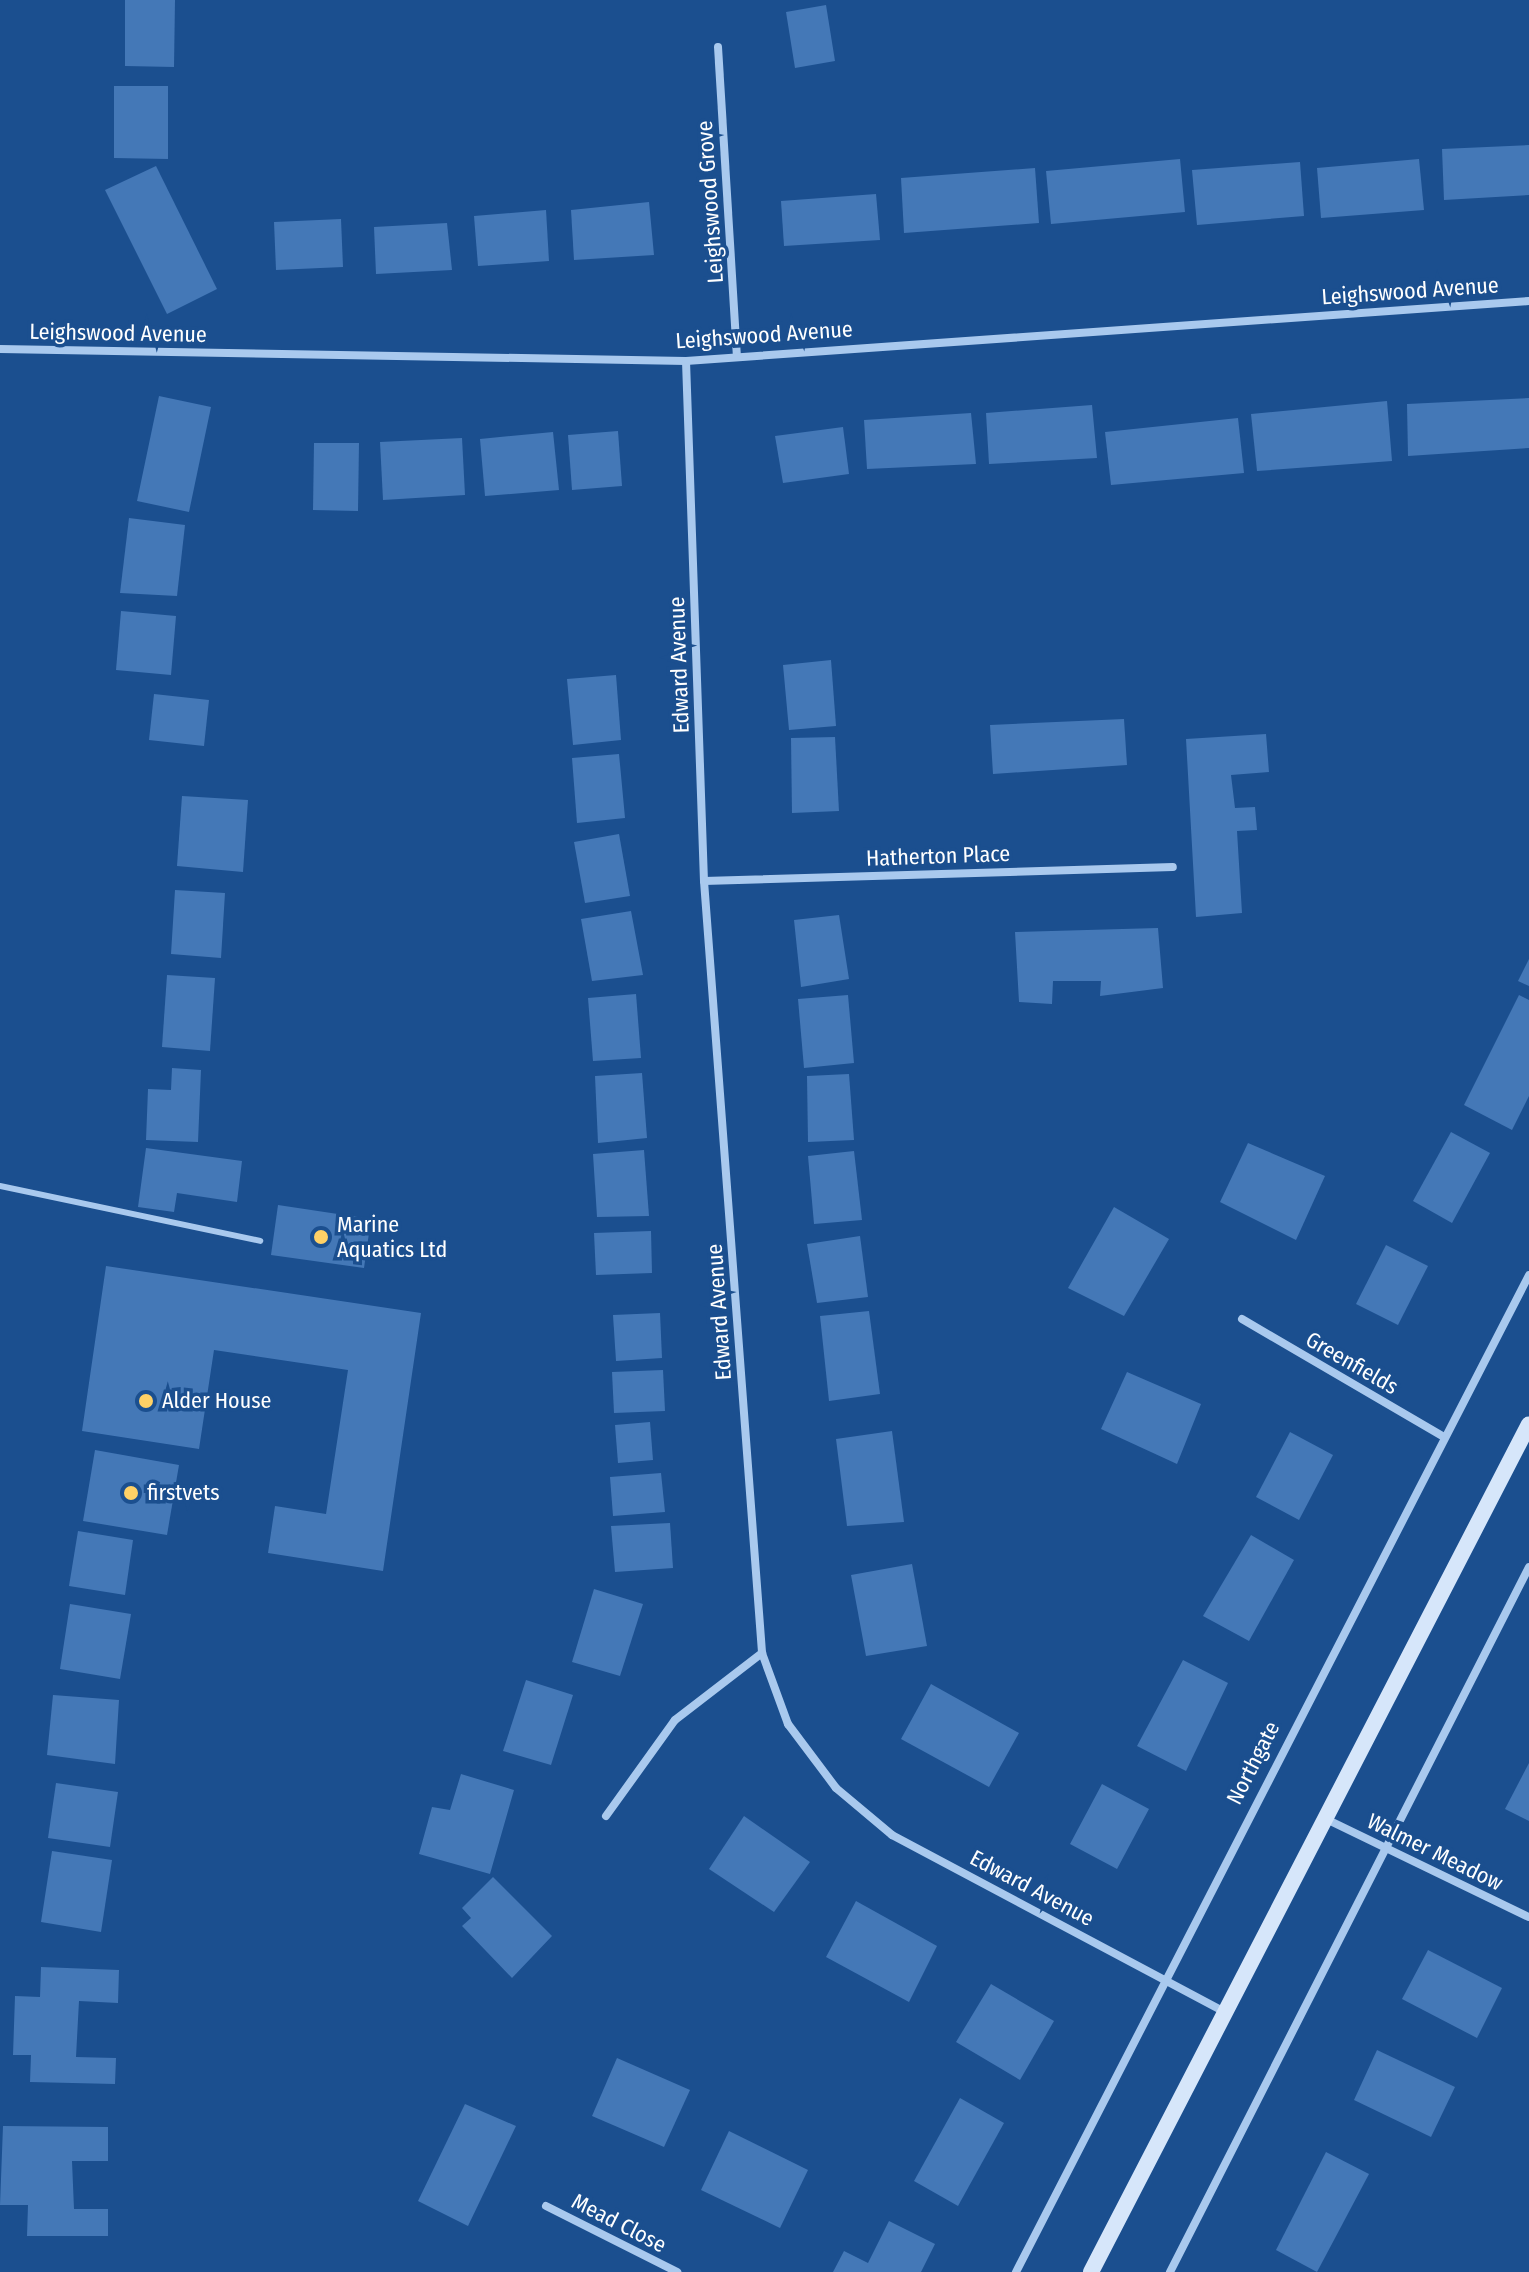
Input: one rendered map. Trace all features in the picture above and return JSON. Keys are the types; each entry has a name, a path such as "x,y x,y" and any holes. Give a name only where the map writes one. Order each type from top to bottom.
{"main road":[{"path":"1091,2272 1529,1424"}],"street":[{"name":"Leighswood Grove","path":"718,47 737,355"},
{"name":"Leighswood Avenue","path":"0,349 686,361 1529,301"},
{"name":"Edward Avenue","path":"686,361 704,881 762,1653 788,1724 836,1788 892,1835 1227,2013"},
{"name":"Hatherton Place","path":"704,881 1173,867"},
{"name":"Northgate","path":"1016,2272 1529,1275"},
{"name":"Greenfields","path":"1242,1319 1444,1437"},
{"path":"1170,2272 1529,1567"},
{"path":"606,1816 675,1720 762,1653"},
{"name":"Walmer Meadow","path":"1326,1819 1529,1917"},
{"name":"Mead Close","path":"546,2206 677,2272"}],"lane":[{"path":"0,1186 260,1241"}],"building":[{"path":"125,0 175,0 174,67 125,66"},
{"path":"826,5 835,61 795,68 786,12"},
{"path":"114,86 168,86 168,159 114,158"},
{"path":"1529,145 1529,195 1444,200 1442,149"},
{"path":"1180,159 1185,212 1051,224 1046,171"},
{"path":"1419,159 1424,210 1321,218 1317,168"},
{"path":"1300,162 1304,216 1197,225 1192,170"},
{"path":"156,166 217,289 167,314 105,190"},
{"path":"1035,168 1039,223 904,233 901,178"},
{"path":"876,194 880,240 784,246 781,201"},
{"path":"649,202 654,255 574,260 571,210"},
{"path":"546,210 549,261 478,266 474,216"},
{"path":"341,219 343,267 276,270 274,222"},
{"path":"447,223 452,270 376,274 374,227"},
{"path":"159,396 211,407 189,512 137,501"},
{"path":"1529,398 1529,448 1408,456 1407,404"},
{"path":"1387,401 1392,461 1257,471 1251,414"},
{"path":"1092,405 1097,458 989,464 986,413"},
{"path":"971,413 976,464 867,469 864,420"},
{"path":"1238,418 1244,473 1111,485 1105,432"},
{"path":"843,427 849,474 783,483 775,436"},
{"path":"618,431 622,486 572,490 568,435"},
{"path":"553,432 559,490 485,496 480,439"},
{"path":"462,438 465,495 383,500 380,442"},
{"path":"314,443 359,443 358,511 313,510"},
{"path":"129,518 185,525 177,596 120,593"},
{"path":"121,611 176,616 171,675 116,670"},
{"path":"831,660 836,726 789,730 783,665"},
{"path":"616,675 621,740 573,745 567,679"},
{"path":"154,694 209,700 204,746 149,740"},
{"path":"1124,719 1127,765 993,774 990,725"},
{"path":"1266,734 1269,772 1231,775 1235,808 1255,807 1257,830 1237,831 1242,913 1196,917 1186,739"},
{"path":"835,737 839,811 792,813 791,738"},
{"path":"619,754 625,818 577,823 572,758"},
{"path":"182,796 248,800 243,872 177,866"},
{"path":"619,834 630,896 585,903 574,842"},
{"path":"175,890 225,893 221,958 171,954"},
{"path":"631,911 643,975 592,981 581,919"},
{"path":"839,915 849,979 801,987 794,920"},
{"path":"1158,928 1163,988 1100,996 1101,981 1053,981 1052,1004 1019,1002 1015,932"},
{"path":"1529,959 1529,986 1518,981"},
{"path":"167,975 215,978 210,1051 162,1047"},
{"path":"636,994 641,1058 593,1061 588,998"},
{"path":"848,995 854,1063 804,1068 798,999"},
{"path":"1519,995 1529,1000 1529,1096 1512,1130 1464,1105"},
{"path":"172,1068 201,1070 198,1142 146,1140 148,1089 171,1090"},
{"path":"642,1073 647,1138 598,1143 595,1076"},
{"path":"849,1074 854,1140 808,1142 807,1076"},
{"path":"1451,1132 1490,1153 1452,1223 1413,1201"},
{"path":"1248,1143 1325,1176 1296,1240 1220,1202"},
{"path":"146,1148 242,1161 237,1202 177,1193 174,1212 138,1207"},
{"path":"644,1150 649,1216 597,1217 593,1154"},
{"path":"854,1151 862,1220 814,1224 808,1156"},
{"name":"Marine Aquatics Ltd","path":"278,1205 371,1219 364,1268 271,1255"},
{"path":"1114,1207 1169,1239 1124,1316 1068,1288"},
{"path":"651,1231 652,1273 596,1275 594,1233"},
{"path":"860,1236 868,1297 817,1303 807,1244"},
{"path":"1386,1245 1428,1266 1398,1325 1356,1304"},
{"name":"Alder House","path":"106,1266 421,1313 383,1571 268,1553 275,1506 326,1514 348,1370 214,1350 199,1449 82,1431"},
{"path":"869,1311 880,1394 829,1401 820,1316"},
{"path":"660,1313 662,1358 616,1361 613,1315"},
{"path":"663,1370 665,1411 614,1413 612,1372"},
{"path":"1127,1372 1201,1404 1177,1464 1101,1429"},
{"path":"650,1422 653,1460 618,1463 615,1425"},
{"path":"892,1431 904,1522 847,1526 836,1439"},
{"path":"1290,1432 1333,1455 1299,1520 1256,1497"},
{"name":"firstvets","path":"95,1450 179,1465 167,1535 83,1521"},
{"path":"661,1473 665,1512 613,1516 610,1477"},
{"path":"670,1523 673,1568 615,1572 611,1526"},
{"path":"78,1531 133,1540 125,1595 69,1586"},
{"path":"1251,1535 1294,1560 1249,1641 1203,1616"},
{"path":"912,1564 927,1646 866,1656 851,1575"},
{"path":"594,1589 643,1604 620,1676 572,1662"},
{"path":"70,1604 131,1614 120,1679 60,1669"},
{"path":"1183,1660 1228,1683 1186,1771 1137,1746"},
{"path":"526,1680 573,1695 551,1765 503,1751"},
{"path":"931,1684 1019,1733 989,1787 901,1739"},
{"path":"53,1695 119,1700 115,1764 47,1755"},
{"path":"1529,1763 1529,1821 1505,1809"},
{"path":"461,1774 514,1790 490,1874 419,1854 432,1807 450,1810"},
{"path":"56,1783 118,1792 110,1847 48,1838"},
{"path":"1102,1784 1149,1809 1117,1869 1070,1844"},
{"path":"744,1816 810,1862 774,1912 709,1869"},
{"path":"52,1851 112,1860 101,1932 41,1922"},
{"path":"493,1877 552,1936 512,1978 462,1926 471,1918 462,1908"},
{"path":"856,1901 937,1946 909,2002 826,1957"},
{"path":"1428,1950 1502,1988 1477,2038 1402,1999"},
{"path":"41,1967 119,1970 118,2003 79,2001 76,2057 116,2058 115,2084 30,2082 31,2055 13,2055 15,1996 40,1997"},
{"path":"991,1984 1054,2021 1020,2080 956,2042"},
{"path":"1377,2050 1455,2087 1431,2137 1354,2100"},
{"path":"617,2058 690,2090 664,2147 592,2116"},
{"path":"960,2098 1004,2123 958,2206 914,2181"},
{"path":"465,2104 516,2126 468,2226 418,2201"},
{"path":"3,2126 108,2127 108,2161 72,2161 74,2209 108,2209 108,2236 27,2236 28,2205 0,2205"},
{"path":"729,2131 808,2170 780,2228 701,2190"},
{"path":"1326,2152 1369,2174 1317,2272 1276,2250"},
{"path":"889,2221 935,2244 921,2272 833,2272 844,2251 868,2263"}],"place":[{"name":"Marine Aquatics Ltd","path":"321,1237"},
{"name":"Alder House","path":"146,1401"},
{"name":"firstvets","path":"131,1493"}]}
